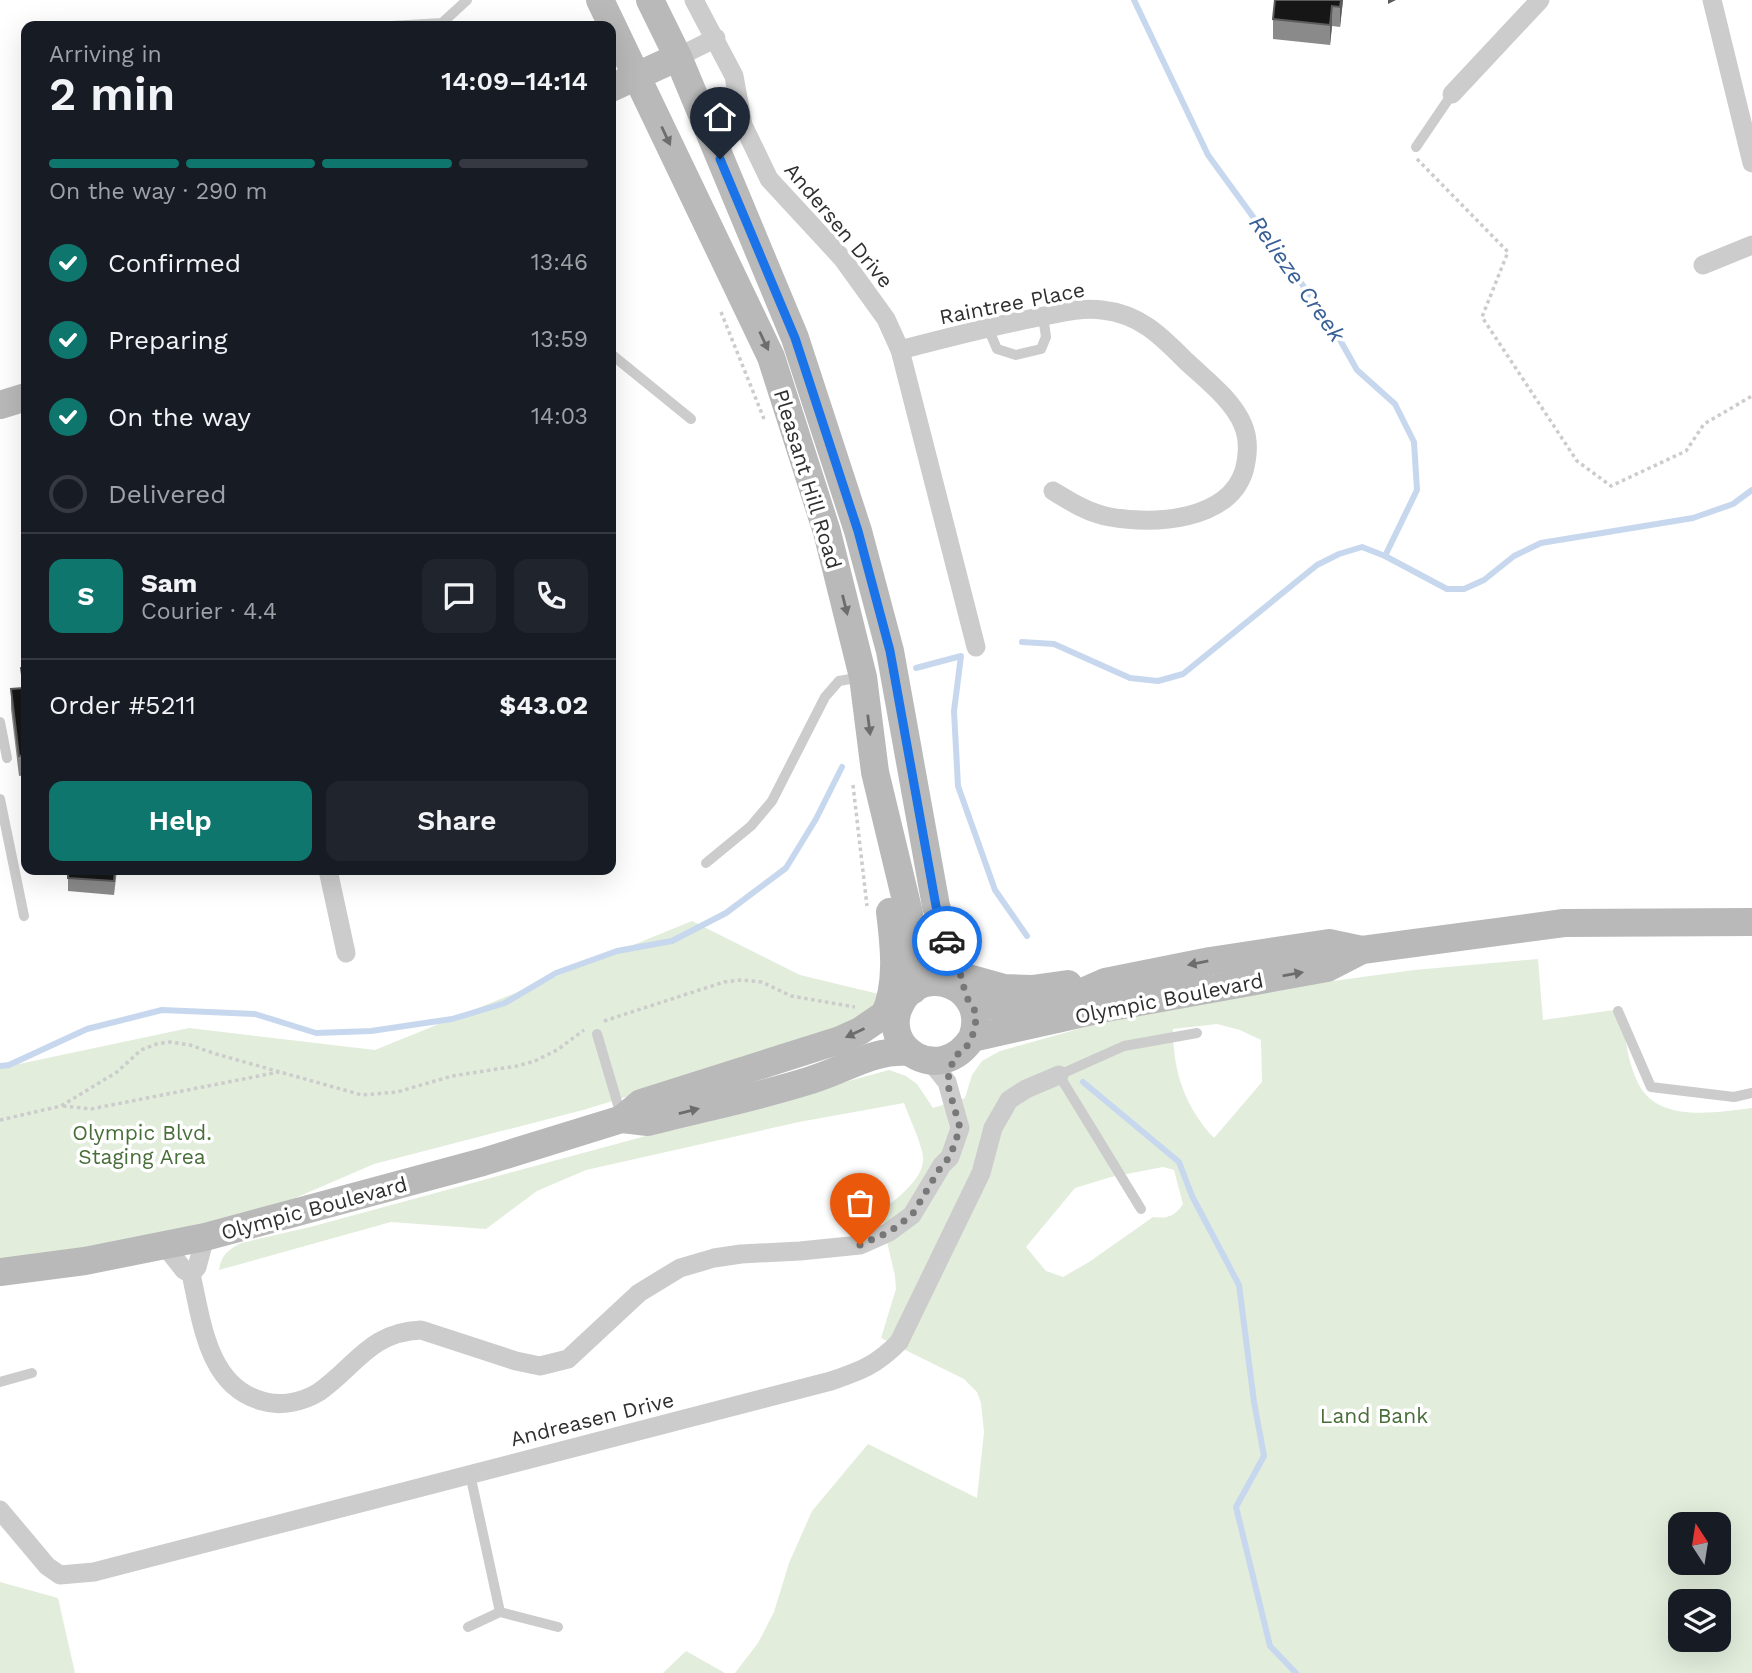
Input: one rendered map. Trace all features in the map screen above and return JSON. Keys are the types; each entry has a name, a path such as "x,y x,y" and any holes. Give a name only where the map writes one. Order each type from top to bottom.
{"main road":[{"name":"Pleasant Hill Road","path":"600,0 610,21"},
{"name":"Pleasant Hill Road","path":"650,0 678,57 795,338 858,531 890,651 936,906 966,992"},
{"name":"Pleasant Hill Road","path":"616,32 771,357 827,532 863,677 864,778 909,913 913,952 889,1004"},
{"path":"616,85 678,57"},
{"path":"0,405 21,399"},
{"path":"864,778 894,940 889,1004 898,1012 899,1037 943,1058 976,1020 966,992"},
{"name":"Olympic Boulevard","path":"622,1119 648,1122 814,1079 878,1053 893,1051 943,1058 1106,1009 1326,968 1362,950 1564,923 1752,922"},
{"name":"Olympic Boulevard","path":"0,1272 85,1261 205,1237 483,1162 622,1119 641,1103 840,1040 860,1031 889,1004 926,983 940,982 966,992 1004,988 1032,989 1079,982 1105,982 1210,961 1329,943 1362,950"}],"street":[{"name":"Andersen Drive","path":"694,0 734,76 743,125 769,179 842,258 886,319 900,350 976,647"},
{"path":"1452,94 1540,0"},
{"path":"1712,0 1752,163"},
{"path":"678,57 716,38"},
{"path":"1703,265 1752,245"},
{"name":"Raintree Place","path":"900,350 1042,316 1080,310 1103,310 1129,317 1153,328 1223,397 1242,423 1247,440 1247,461 1240,484 1226,500 1203,512 1155,519 1110,517 1082,510 1052,491"},
{"path":"329,875 345,953"},
{"path":"165,1245 184,1270 191,1274 203,1326 219,1369 244,1396 274,1405 317,1393 374,1344 388,1335 405,1331 421,1330 516,1361 540,1366 568,1359 639,1293 680,1268 714,1258 741,1254 860,1245 889,1232 912,1215 942,1165 950,1157 960,1128 943,1058"},
{"name":"Andreasen Drive","path":"0,1510 47,1566 60,1575 94,1572 831,1381 864,1370 881,1360 899,1342 981,1173 993,1128 1009,1100 1059,1074"},
{"path":"191,1274 197,1267 205,1237"}],"lane":[{"path":"444,21 467,0"},
{"path":"1416,147 1452,94"},
{"path":"988,327 997,349 1016,355 1041,349 1046,337 1042,316"},
{"path":"616,358 691,419"},
{"path":"706,863 751,826 772,801 825,697 839,681 863,677"},
{"path":"0,722 8,758"},
{"path":"0,799 24,916"},
{"path":"1618,1011 1651,1087 1734,1097 1752,1093"},
{"path":"1141,1209 1059,1074 1124,1046 1197,1033"},
{"path":"597,1034 622,1119"},
{"path":"0,1382 32,1373"},
{"path":"470,1474 500,1612"},
{"path":"468,1627 500,1612 558,1627"}],"path":[{"path":"1416,147 1417,160 1508,252 1482,317 1577,461 1611,486 1686,451 1704,424 1752,396"},
{"path":"717,301 767,426"},
{"path":"863,868 864,778"},
{"path":"0,1120 61,1106 117,1072 141,1050 170,1042 190,1045 362,1095 397,1092 452,1076 535,1061 593,1025 724,982 762,982 791,996 826,1003 889,1004"},
{"path":"61,1106 91,1109 280,1072"}],"green space":[{"name":"Olympic Blvd. Staging Area","path":"692,921 800,975 883,995 878,1006 813,1040 583,1110 374,1164 205,1237 0,1272 0,1068 189,1028 375,1050"},
{"name":"Land Bank","path":"1538,959 1543,1020 1621,1009 1634,1075 1647,1096 1659,1105 1673,1110 1705,1113 1752,1108 1752,1673 735,1673 758,1643 774,1612 789,1563 812,1511 868,1444 977,1498 984,1432 977,1392 964,1379 881,1338 896,1289 880,1212 908,1188 923,1164 920,1143 904,1103 799,1122 586,1170 537,1191 486,1229 391,1222 219,1270 221,1260 241,1243 314,1226 889,1070 906,1076 917,1084 933,1108 965,1098 972,1075 982,1061 1000,1051 1100,1023 1318,983 1414,970","holes":["1217,1024 1240,1030 1261,1040 1262,1082 1214,1138 1195,1114 1183,1088 1175,1060 1173,1029","1163,1167 1174,1170 1183,1204 1171,1216 1153,1217 1063,1277 1046,1271 1026,1247 1075,1188 1111,1177"]},
{"path":"0,1582 58,1598 75,1673 0,1673"},
{"path":"686,1651 725,1673 663,1673"}],"building":[{"path":"1275,0 1341,0 1340,7 1332,6 1330,25 1273,19"},
{"path":"21,688 19,756 11,689"},
{"path":"68,875 115,875 114,881 68,878"}],"waterway":[{"name":"Relieze Creek","path":"1134,0 1208,155 1331,324 1357,370 1395,404 1414,442 1417,490 1385,556"},
{"path":"1022,642 1054,644 1130,678 1158,681 1183,674 1317,565 1339,554 1362,547 1385,556 1447,589 1464,589 1484,580 1514,556 1541,543 1693,518 1733,504 1752,490"},
{"path":"916,668 961,656 954,711 958,786 995,890 1027,936"},
{"path":"0,1066 9,1065 87,1029 162,1010 255,1014 316,1033 371,1031 452,1019 505,1003 556,973 617,951 672,941 726,913 786,868 816,819 842,767"},
{"path":"1083,1082 1179,1162 1192,1196 1239,1285 1264,1456 1236,1507 1270,1646 1296,1673"}],"way so far":[{"path":"860,1245 889,1232 912,1215 942,1165 950,1157 960,1128 947,1082 954,1057 965,1049 972,1038 976,1020 975,1011 966,996 947,941"}],"route":[{"path":"720,159 795,338 858,531 890,651 936,906 947,941"}]}
